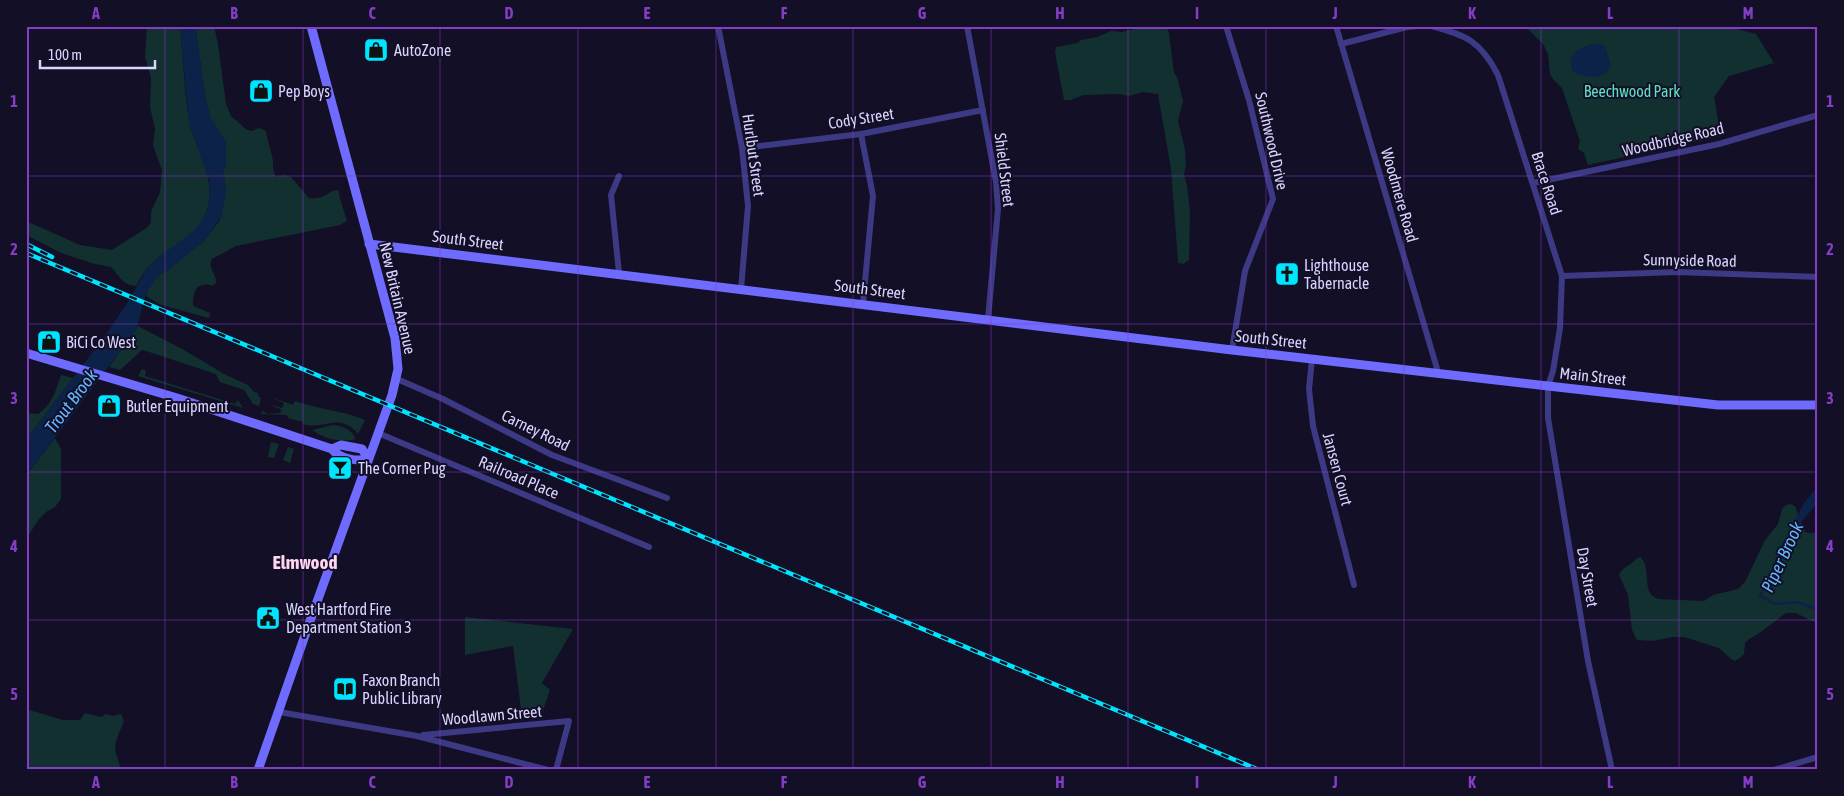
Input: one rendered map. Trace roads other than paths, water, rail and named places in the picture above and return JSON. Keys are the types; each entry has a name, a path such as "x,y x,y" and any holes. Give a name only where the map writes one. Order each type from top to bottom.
{"street":[{"name":"New Britain Avenue","path":"258,770 397,379 398,359 395,338 311,26"},
{"name":"Hurlbut Street","path":"718,26 742,148 748,212 741,289"},
{"name":"Shield Street","path":"967,26 996,182 998,209 988,319"},
{"name":"Southwood Drive","path":"1226,26 1249,100 1273,199 1245,271 1232,350"},
{"name":"Woodmere Road","path":"1336,26 1438,372"},
{"path":"1341,44 1407,27 1418,26"},
{"name":"Brace Road","path":"1431,26 1453,32 1471,40 1488,56 1498,76 1562,276 1560,328 1553,371 1548,386"},
{"name":"Cody Street","path":"742,148 861,134 982,110"},
{"name":"Woodbridge Road","path":"1533,184 1719,144 1818,115"},
{"path":"861,134 873,196 863,303"},
{"path":"619,176 611,195 619,273"},
{"name":"South Street","path":"370,244 1366,365"},
{"name":"Sunnyside Road","path":"1562,276 1677,272 1818,277"},
{"path":"26,353 177,398 332,449 342,445 362,449 368,458"},
{"name":"Jansen Court","path":"1312,358 1309,389 1313,426 1354,585"},
{"name":"Main Street","path":"1366,365 1718,405 1818,405"},
{"name":"Carney Road","path":"397,379 443,399 552,455 666,498"},
{"name":"Day Street","path":"1548,386 1548,418 1567,539 1588,661 1612,770"},
{"name":"Railroad Place","path":"378,433 649,547"},
{"name":"Woodlawn Street","path":"279,712 417,736 548,770"},
{"name":"Woodlawn Street","path":"417,736 570,721 556,770"},
{"path":"1774,770 1818,757"}],"water":[{"path":"180,26 195,26 205,94 224,175 226,191 222,216 204,241 171,268 159,275 154,281 146,294 136,330 26,476 26,440 107,333 128,302 146,270 153,262 195,230 207,212 210,196 209,180 189,124"},
{"path":"1592,44 1605,46 1611,66 1608,71 1595,77 1573,72 1571,66 1572,57 1578,50"},
{"path":"1818,486 1818,502 1798,526 1795,526 1793,524 1804,503"}],"waterway":[{"name":"Trout Brook","path":"206,123 219,143 219,165"},
{"name":"Piper Brook","path":"1797,525 1760,596 1775,604 1798,602 1818,610"}],"railway":[{"path":"26,244 52,257"},
{"path":"26,253 1259,770"}],"place":[{"name":"AutoZone","path":"376,50"},
{"name":"Pep Boys","path":"261,91"},
{"name":"Lighthouse Tabernacle","path":"1287,274"},
{"name":"BiCi Co West","path":"49,342"},
{"name":"Butler Equipment","path":"109,406"},
{"name":"The Corner Pug","path":"340,468"},
{"name":"West Hartford Fire Department Station 3","path":"268,618"},
{"name":"Faxon Branch Public Library","path":"345,689"}],"district":[{"name":"Elmwood","path":"305,562"}],"park label":[{"name":"Beechwood Park","path":"1632,91"}]}
